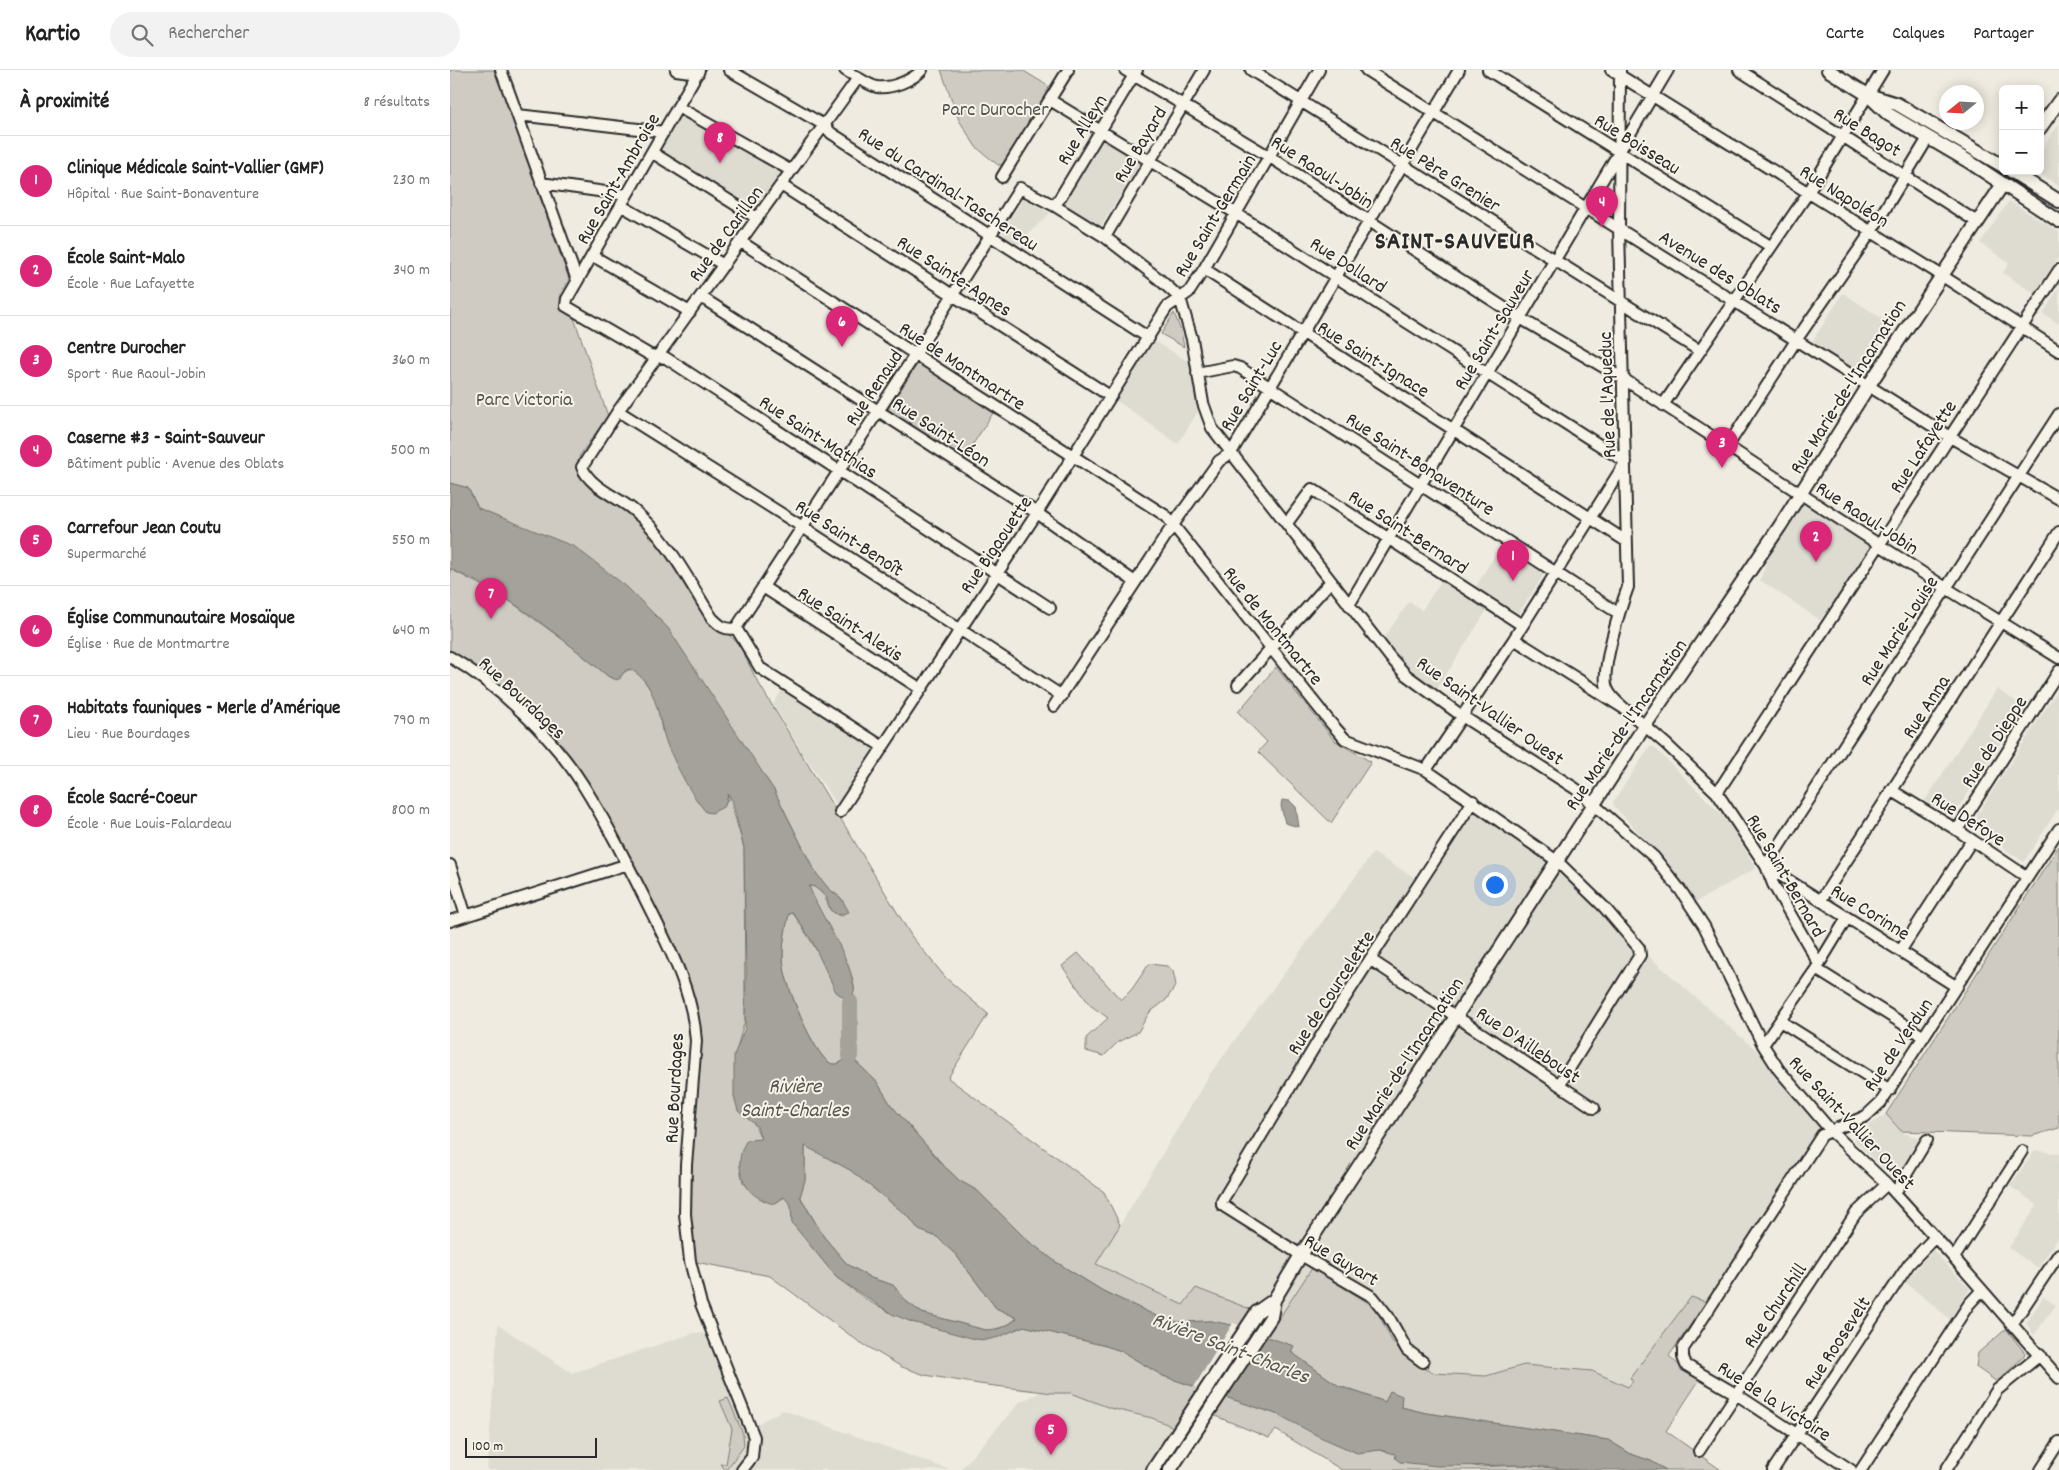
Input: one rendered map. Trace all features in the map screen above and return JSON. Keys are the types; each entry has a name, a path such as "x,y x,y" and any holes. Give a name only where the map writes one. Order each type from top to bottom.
{"main road":[{"path":"1828,70 1868,95 1888,114 2059,220"},
{"path":"1868,95 1896,104 1999,164"},
{"path":"2044,122 2059,100"},
{"path":"2017,175 2059,201"},
{"name":"Rue Marie-de-l'Incarnation","path":"1153,1470 1271,1317 1274,1300 1301,1255 1644,727 1801,494 1868,385 2003,184"},
{"name":"Rue Marie-de-l'Incarnation","path":"1170,1470 1257,1312 1274,1300"}],"street":[{"path":"502,70 577,280"},
{"path":"676,70 699,71"},
{"name":"Rue du Cardinal-Taschereau","path":"729,70 824,125 831,133 1149,338"},
{"path":"845,70 875,87 890,86 918,75 922,70"},
{"path":"1002,177 1068,70"},
{"name":"Rue Bayard","path":"1105,237 1204,70"},
{"name":"Rue Père Grenier","path":"1251,70 1700,351"},
{"name":"Rue Saint-Germain","path":"1180,298 1189,292 1204,270 1319,70"},
{"name":"Avenue des Oblats","path":"1366,70 1950,436 2059,499"},
{"name":"Rue Saint-Luc","path":"1054,706 1173,525 1219,461 1231,453 1459,70"},
{"name":"Rue Boisseau","path":"1488,70 1770,246"},
{"name":"Rue Saint-Sauveur","path":"1349,605 1668,70"},
{"name":"Rue Bagot","path":"1739,70 1978,222"},
{"path":"1663,405 1808,193 1883,70"},
{"name":"Rue Saint-Ambroise","path":"565,303 699,71"},
{"name":"Rue Raoul-Jobin","path":"1132,72 1270,157 1520,318 1622,378 1946,588 2059,658"},
{"name":"Rue Alleyn","path":"1055,206 1132,72"},
{"name":"Rue de l'Aqueduc","path":"1617,72 1620,152 1619,229 1622,378 1626,462 1628,587 1618,613 1605,676 1607,688 1613,698 1624,709"},
{"name":"Rue Napoléon","path":"1617,72 2059,351"},
{"name":"Rue de Carillon","path":"736,628 731,630 722,627 712,618 667,545 651,526 631,508 590,479 582,467 618,410 858,78"},
{"name":"Rue Dollard","path":"1050,100 1237,214 1626,462"},
{"path":"678,107 790,170"},
{"path":"518,115 664,132"},
{"path":"1727,446 1797,339 1871,232 1928,138"},
{"path":"653,153 757,218"},
{"name":"Rue Marie-de-l'Incarnation","path":"2003,184 2009,175"},
{"path":"542,183 627,195"},
{"name":"Rue Sainte-Agnes","path":"781,185 1110,396"},
{"name":"Rue Renaud","path":"736,628 801,526 915,355 1020,188 1055,206"},
{"path":"622,206 724,265"},
{"path":"1055,206 1105,237 1180,298"},
{"name":"Rue de Montmartre","path":"740,242 1166,516 1330,722 1345,738 1426,770 1557,861 1604,907 1639,948 1640,955 1559,1086"},
{"path":"593,256 690,312"},
{"name":"Rue Saint-Ignace","path":"1204,270 1626,541"},
{"name":"Rue Lafayette","path":"1717,793 2059,270"},
{"name":"Rue Saint-Léon","path":"701,297 1037,513 1135,582"},
{"name":"Rue Bigaouette","path":"840,812 1037,513 1167,307 1180,298"},
{"name":"Rue Saint-Vallier Ouest","path":"1180,298 1192,339 1197,373 1212,428 1349,605 1406,675 1462,716 1576,789 1654,857 1681,890 1720,956 1763,1045 1779,1070 1832,1132 1887,1184 2013,1323 2059,1378"},
{"name":"Rue Saint-Mathias","path":"565,303 569,309 658,357 666,358 1050,608"},
{"name":"Rue Saint-Bonaventure","path":"1197,373 1233,366 1271,387 1618,613"},
{"name":"Rue Saint-Benoît","path":"618,410 801,526 1062,696"},
{"name":"Rue Marie-Louise","path":"1766,866 2059,414"},
{"path":"1426,770 1514,639 1626,462"},
{"name":"Rue Saint-Bernard","path":"1287,523 1312,489 1522,625"},
{"name":"Rue Anna","path":"1821,900 2059,532"},
{"path":"1238,685 1331,581"},
{"name":"Rue Saint-Alexis","path":"763,587 921,688"},
{"path":"736,628 760,668 884,747"},
{"name":"Rue Saint-Bernard","path":"1514,639 1624,709 1666,744 1717,793 1766,866 1773,884 1817,967 1924,1037"},
{"name":"Rue Bourdages","path":"450,657 505,698 547,738 582,784 628,864 684,984 695,1022 696,1041 686,1165 686,1230 690,1261 702,1304 753,1432 754,1446 752,1456 742,1470"},
{"name":"Rue de Dieppe","path":"1957,830 2059,671"},
{"name":"Rue Defoye","path":"1891,790 1957,830 2027,877"},
{"name":"Rue de Courcelette","path":"1222,1205 1225,1195 1328,1024 1473,801"},
{"name":"Rue de Verdun","path":"1683,1357 1683,1348 1822,1135 1866,1116 1890,1090 2059,829"},
{"path":"1901,950 1972,840"},
{"path":"450,921 628,864"},
{"path":"450,865 466,916"},
{"name":"Rue Corinne","path":"1766,866 1957,987"},
{"path":"1763,1045 1817,967 1847,918"},
{"name":"Rue D'Ailleboust","path":"1370,960 1594,1108"},
{"path":"1780,1021 1890,1090"},
{"path":"1895,1193 1927,1140"},
{"path":"1954,1258 2022,1150"},
{"name":"Rue Churchill","path":"1699,1451 1856,1213 1887,1184"},
{"name":"Rue Guyart","path":"1222,1205 1301,1255 1386,1305 1407,1350 1423,1362"},
{"name":"Rue Roosevelt","path":"1773,1470 1909,1264 1935,1237"},
{"path":"2013,1323 2059,1254"},
{"path":"1861,1470 1969,1304 1982,1290"},
{"path":"1946,1470 1997,1390 2040,1355"},
{"name":"Rue de la Victoire","path":"1683,1357 1686,1364 1736,1394 1851,1470"},
{"path":"2041,1470 2059,1442"}],"shaded area":[{"path":"681,115 781,173 755,209 658,153"},
{"path":"2059,124 2059,186 2041,175 2044,175 2044,146"},
{"path":"1103,139 1141,163 1101,226 1064,203"},
{"path":"1025,199 1050,213 1018,244 1005,237 1003,231 1022,200"},
{"path":"2009,201 2059,232 2059,257 2035,294 2003,273 2009,263 1980,243"},
{"path":"2059,287 2059,324 2043,314"},
{"path":"1843,293 1893,326 1862,371 1858,372 1812,342"},
{"path":"1149,338 1196,366 1203,403 1178,444 1110,396"},
{"path":"1801,494 1879,544 1820,620 1760,580 1780,526"},
{"path":"1502,543 1546,571 1519,613 1475,588"},
{"path":"1442,580 1487,610 1437,689 1420,678 1384,638 1409,602 1422,610"},
{"path":"2059,688 2059,807 2024,862 1980,832 1977,815"},
{"path":"1997,689 2024,707 1951,817 1925,801"},
{"path":"782,690 873,748 839,803 836,804 773,704"},
{"path":"1653,746 1729,822 1756,868 1696,902 1671,867 1614,806 1613,802 1649,748"},
{"path":"1473,801 1557,861 1639,948 1779,1070 1832,1132 1821,1135 1675,1350 1655,1348 1628,1387 1592,1371 1524,1365 1486,1376 1434,1373 1416,1365 1403,1354 1392,1341 1375,1307 1313,1268 1279,1320 1183,1305 1095,1265 1094,1259 1120,1225 1210,1074 1373,853 1414,877"},
{"path":"1886,1114 1901,1132 1921,1139 1894,1179 1854,1140 1854,1136"},
{"path":"2035,1150 2059,1154 2059,1237 2038,1268 2009,1248 2037,1205 2010,1186"},
{"path":"1933,1250 1970,1289 1950,1319 1905,1282"},
{"path":"2043,1297 2056,1305 2034,1335 2026,1323"},
{"path":"498,1325 572,1373 694,1333 713,1334 751,1427 783,1410 950,1470 487,1470"},
{"path":"1044,1391 1077,1394 1110,1408 1152,1418 1181,1430 1153,1470 960,1470 1021,1401"}],"green space":[{"name":"Parc Victoria","path":"450,70 495,70 569,279 560,295 561,309 574,318 608,416 580,455 577,465 579,476 587,485 632,512 651,530 723,630 739,644 755,677 912,937 946,978 988,1014 948,1078 1104,1192 1120,1225 1096,1264 1183,1305 1196,1288 1278,1320 1312,1268 1375,1307 1392,1341 1403,1354 1416,1365 1434,1373 1486,1376 1524,1365 1592,1371 1628,1387 1633,1381 1630,1378 1691,1297 1706,1302 1669,1356 1682,1368 1700,1379 1666,1431 1721,1470 1666,1470 1651,1461 1631,1454 1608,1440 1426,1413 1401,1407 1390,1392 1386,1402 1339,1386 1291,1352 1293,1346 1211,1321 1178,1322 1165,1320 1103,1291 1056,1262 1027,1240 978,1191 960,1181 944,1166 891,1105 877,1082 850,1056 835,1064 830,1063 824,1057 809,1034 790,989 784,967 784,940 789,914 793,913 850,1002 854,989 851,974 808,886 815,887 820,891 832,911 843,916 841,898 829,889 815,872 774,790 522,527 478,508 468,488 450,483"},
{"name":"Parc Durocher","path":"941,70 1022,70 1050,87 1004,165 998,165 976,147 959,120"},
{"path":"1174,313 1181,331 1184,347 1161,334"},
{"path":"918,363 993,413 962,461 887,411"},
{"path":"450,569 504,597 566,642 609,677 620,679 623,673 631,669 641,676 656,698 662,731 727,801 728,793 744,848 745,1020 738,1044 754,1123 761,1139 756,1140 740,1164 743,1183 775,1203 785,1197 791,1205 792,1223 837,1278 870,1302 912,1322 986,1340 1024,1326 1106,1346 1121,1351 1163,1376 1279,1415 1361,1452 1379,1450 1480,1467 1521,1465 1577,1470 1342,1470 1276,1430 1269,1438 1196,1408 1181,1430 1152,1418 1110,1408 1071,1393 1053,1393 979,1384 925,1375 902,1367 858,1341 770,1276 690,1261 686,1230 696,1041 691,1003 613,837 547,738 450,657"},
{"path":"1276,667 1334,740 1371,762 1331,823 1258,752 1267,742 1238,712"},
{"path":"2059,846 2059,1128 2032,1136 1901,1131 1886,1114"},
{"path":"1078,953 1121,1000 1132,989 1149,964 1167,966 1173,971 1176,985 1166,1000 1149,1013 1138,1032 1118,1042 1104,1056 1086,1051 1086,1038 1108,1018 1090,1005 1062,966"},
{"path":"805,1145 850,1170 909,1217 919,1230 937,1237 956,1255 996,1308 1017,1318 1002,1327 985,1330 922,1313 907,1302 893,1285 871,1278 847,1264 824,1237 800,1196 805,1180"},
{"path":"2006,1329 2025,1353 1997,1382 1976,1367 1978,1353"},
{"path":"728,1398 743,1434 744,1446 726,1470 720,1464 726,1464 732,1429 720,1401"}],"water":[{"name":"Rivière Saint-Charles","path":"450,483 468,488 478,508 575,547 627,587 668,628 774,790 815,872 829,889 841,898 849,912 838,915 830,910 826,896 813,886 809,886 847,961 854,989 850,1002 836,992 811,939 793,913 789,914 783,947 786,976 801,1019 816,1047 823,1057 833,1064 840,1063 850,1056 877,1082 891,1105 944,1166 960,1181 978,1191 1027,1240 1056,1262 1103,1291 1165,1320 1178,1322 1211,1321 1232,1325 1294,1346 1291,1352 1339,1386 1385,1402 1390,1391 1402,1396 1401,1407 1426,1413 1608,1440 1631,1454 1651,1461 1666,1470 1577,1470 1521,1465 1437,1466 1400,1462 1396,1459 1395,1454 1380,1450 1357,1453 1320,1437 1279,1415 1163,1376 1121,1351 1024,1326 999,1337 986,1340 975,1339 912,1322 892,1314 837,1278 792,1223 791,1205 784,1197 774,1203 763,1200 749,1189 741,1174 740,1157 747,1140 761,1139 757,1126 738,1111 734,1096 734,1055 745,1028 746,972 744,848 732,800 728,794 725,806 712,813 706,812 695,798 665,739 652,694 640,676 630,669 626,670 617,680 609,677 534,617 472,579 450,569","holes":["805,1146 850,1170 909,1217 919,1230 937,1237 956,1255 996,1308 1017,1318 1010,1324 985,1330 922,1313 907,1302 893,1285 871,1278 847,1264 824,1237 800,1197 805,1180"]},
{"path":"1282,800 1290,801 1296,807 1299,827 1285,823 1281,806"}],"pier":[{"path":"1233,1323 1269,1335 1227,1398 1194,1387"}],"waterway":[{"path":"850,1002 850,1056"}],"place":[{"name":"École Sacré-Coeur","path":"720,163"},
{"name":"Caserne #3 - Saint-Sauveur","path":"1602,227"},
{"name":"Église Communautaire Mosaïque","path":"842,347"},
{"name":"Centre Durocher","path":"1722,468"},
{"name":"École Saint-Malo","path":"1816,562"},
{"name":"Clinique Médicale Saint-Vallier (GMF)","path":"1513,581"},
{"name":"Habitats fauniques - Merle d’Amérique","path":"491,619"},
{"name":"Carrefour Jean Coutu","path":"1051,1455"}],"district":[{"name":"SAINT-SAUVEUR","path":"1455,239"}]}
